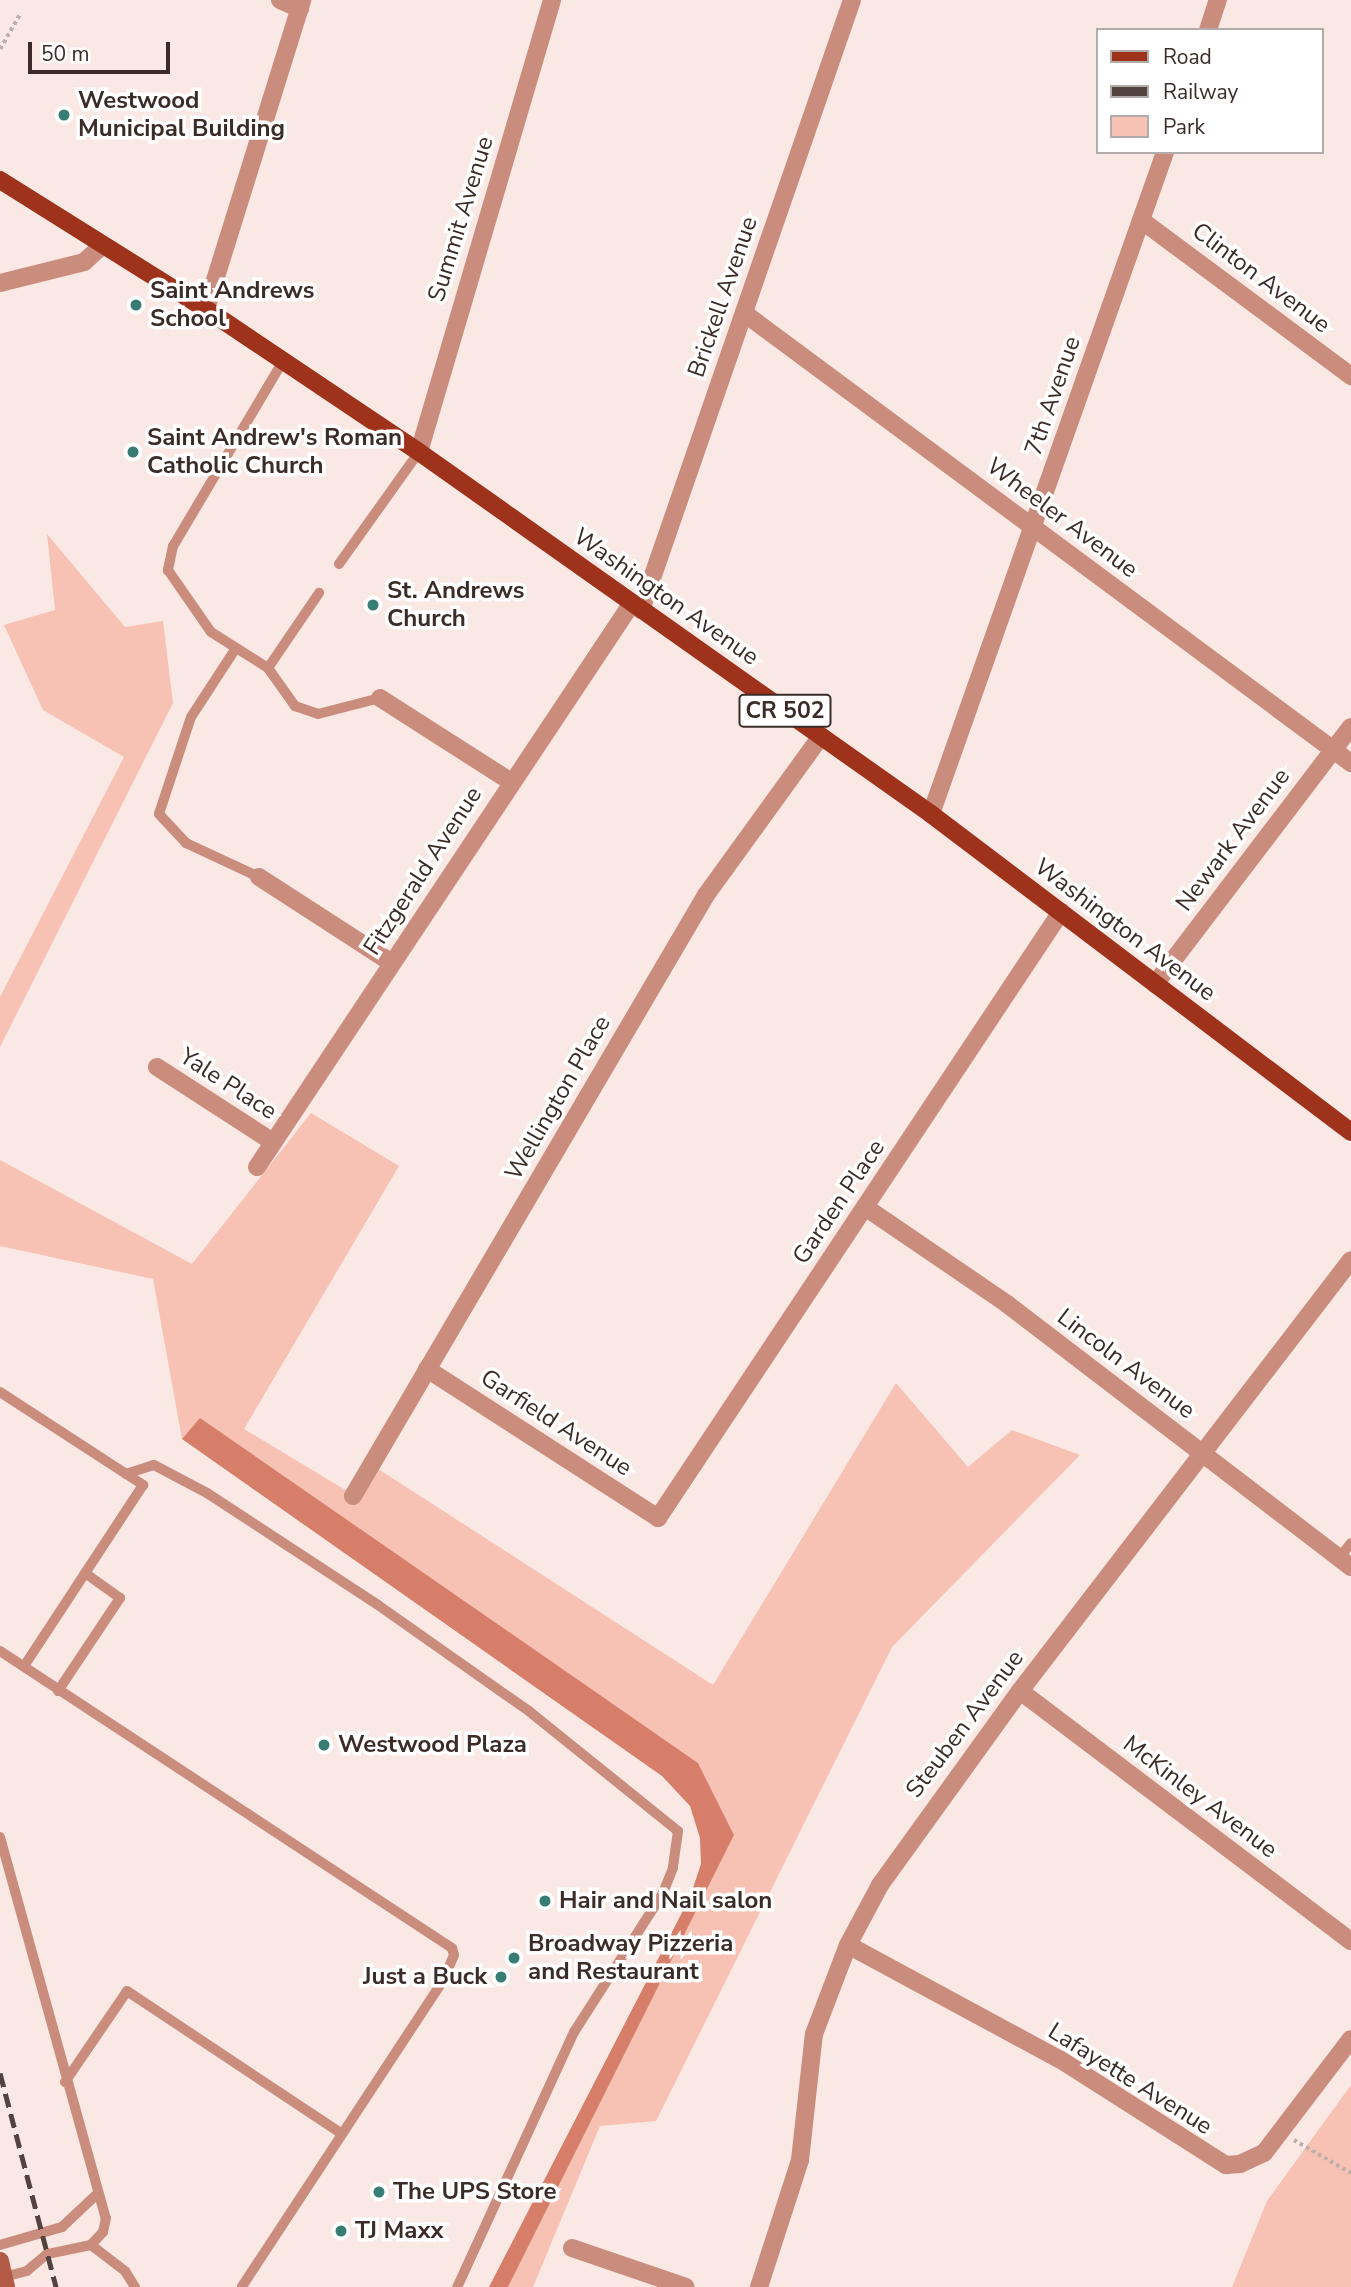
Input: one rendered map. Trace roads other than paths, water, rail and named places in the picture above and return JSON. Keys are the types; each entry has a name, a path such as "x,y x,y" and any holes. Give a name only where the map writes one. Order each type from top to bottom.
{"main road":[{"name":"Washington Avenue","path":"0,180 206,310 419,452 931,814 1351,1132"}],"street":[{"path":"206,310 301,4 280,0"},
{"name":"Summit Avenue","path":"419,452 552,0"},
{"name":"Brickell Avenue","path":"637,607 744,313 852,0"},
{"path":"1209,28 1219,0"},
{"name":"7th Avenue","path":"931,814 1164,154"},
{"name":"Clinton Avenue","path":"1141,220 1351,376"},
{"path":"0,283 84,262 103,244"},
{"name":"Wheeler Avenue","path":"744,313 1351,763"},
{"name":"Fitzgerald Avenue","path":"257,1167 510,780 637,607"},
{"path":"380,698 510,780"},
{"name":"Newark Avenue","path":"1155,984 1351,727"},
{"name":"Wellington Place","path":"352,1496 706,895 821,736"},
{"path":"259,877 392,964"},
{"name":"Garden Place","path":"658,1518 1061,912"},
{"name":"Yale Place","path":"157,1068 273,1142"},
{"name":"Lincoln Avenue","path":"865,1207 1007,1304 1345,1563"},
{"name":"Steuben Avenue","path":"759,2287 800,2160 814,2034 848,1945 917,1829 1201,1452 1351,1260"},
{"name":"Garfield Avenue","path":"427,1369 658,1518"},
{"name":"McKinley Avenue","path":"1020,1691 1351,1941"},
{"name":"Lafayette Avenue","path":"848,1945 1060,2060 1212,2160 1226,2165 1252,2161 1280,2131 1351,2039"},
{"path":"572,2248 676,2286"}],"lane":[{"path":"283,361 173,547 168,570 211,632 268,668 295,706 318,714 380,698"},
{"path":"339,564 419,452"},
{"path":"268,668 319,593"},
{"path":"236,648 191,717 159,814 186,843 259,877"},
{"path":"0,1392 143,1485 24,1667"},
{"path":"126,1474 154,1465 218,1500 379,1605 530,1712 678,1831 673,1868 663,1893 574,2032 457,2287"},
{"path":"1345,1563 1351,1542"},
{"path":"58,1691 120,1598 85,1573"},
{"path":"0,1651 452,1948 454,1955 444,1979 242,2287"},
{"path":"0,1837 105,2225 91,2245 47,2254 27,2271 3,2275"},
{"path":"65,2082 127,1991 341,2133"},
{"path":"0,2245 62,2227 97,2194"},
{"path":"91,2245 125,2272 135,2287"}],"railway":[{"path":"0,2073 56,2287"}],"place":[{"name":"Westwood Municipal Building","path":"64,115"},
{"name":"Saint Andrews School","path":"136,305"},
{"name":"Saint Andrew's Roman Catholic Church","path":"133,452"},
{"name":"St. Andrews Church","path":"373,605"},
{"name":"Westwood Plaza","path":"324,1745"},
{"name":"Hair and Nail salon","path":"545,1901"},
{"name":"Broadway Pizzeria and Restaurant","path":"514,1958"},
{"name":"Just a Buck","path":"501,1977"},
{"name":"The UPS Store","path":"379,2192"},
{"name":"TJ Maxx","path":"341,2231"}]}
